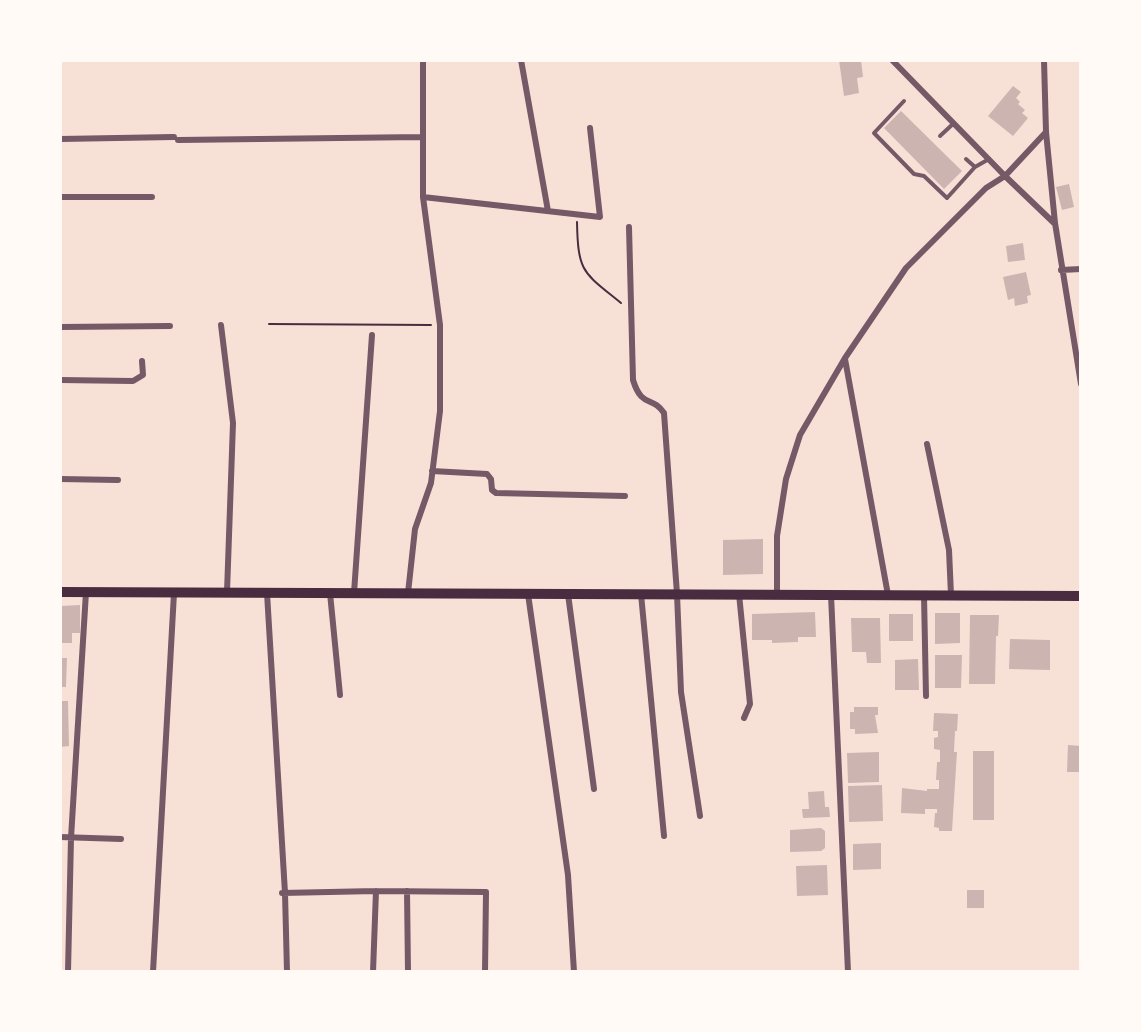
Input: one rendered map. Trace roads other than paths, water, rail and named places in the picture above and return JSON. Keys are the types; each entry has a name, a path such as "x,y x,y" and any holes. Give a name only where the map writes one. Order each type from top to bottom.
{"main road":[{"path":"60,592 1081,596"}],"street":[{"path":"408,593 415,529 431,483 441,411 440,325 423,198 423,60"},
{"path":"520,60 548,211"},
{"path":"1044,60 1046,132 1055,223 1081,384"},
{"path":"892,61 1005,176 1055,223"},
{"path":"423,198 600,217 590,128"},
{"path":"777,594 777,536 786,479 800,435 845,358 906,268 986,188 1005,176 1046,132"},
{"path":"60,140 422,137"},
{"path":"60,197 152,197"},
{"path":"629,227 633,380 638,393 645,401 659,406 664,413 677,594 681,692 700,816"},
{"path":"1061,270 1081,268"},
{"path":"221,325 232,423 227,592"},
{"path":"60,327 170,326"},
{"path":"354,593 372,335"},
{"path":"845,358 888,595"},
{"path":"60,380 133,381 143,375 142,361"},
{"path":"927,444 949,550 951,595"},
{"path":"432,471 487,474 491,479 492,490 496,493 625,496"},
{"path":"60,479 118,480"},
{"path":"68,972 71,838 86,592"},
{"path":"153,972 174,593"},
{"path":"267,593 287,972"},
{"path":"330,593 340,695"},
{"path":"528,594 568,875 574,972"},
{"path":"568,594 594,789"},
{"path":"641,594 664,836"},
{"path":"739,594 750,704 744,718"},
{"path":"831,595 848,972"},
{"path":"924,595 926,696"},
{"path":"60,837 121,839"},
{"path":"373,972 376,891"},
{"path":"407,891 408,972"},
{"path":"283,893 486,892 485,972"}],"lane":[{"path":"904,101 874,133 914,174 924,176 947,198 975,167 989,159"},
{"path":"940,136 954,123"},
{"path":"966,159 975,167"}]}
